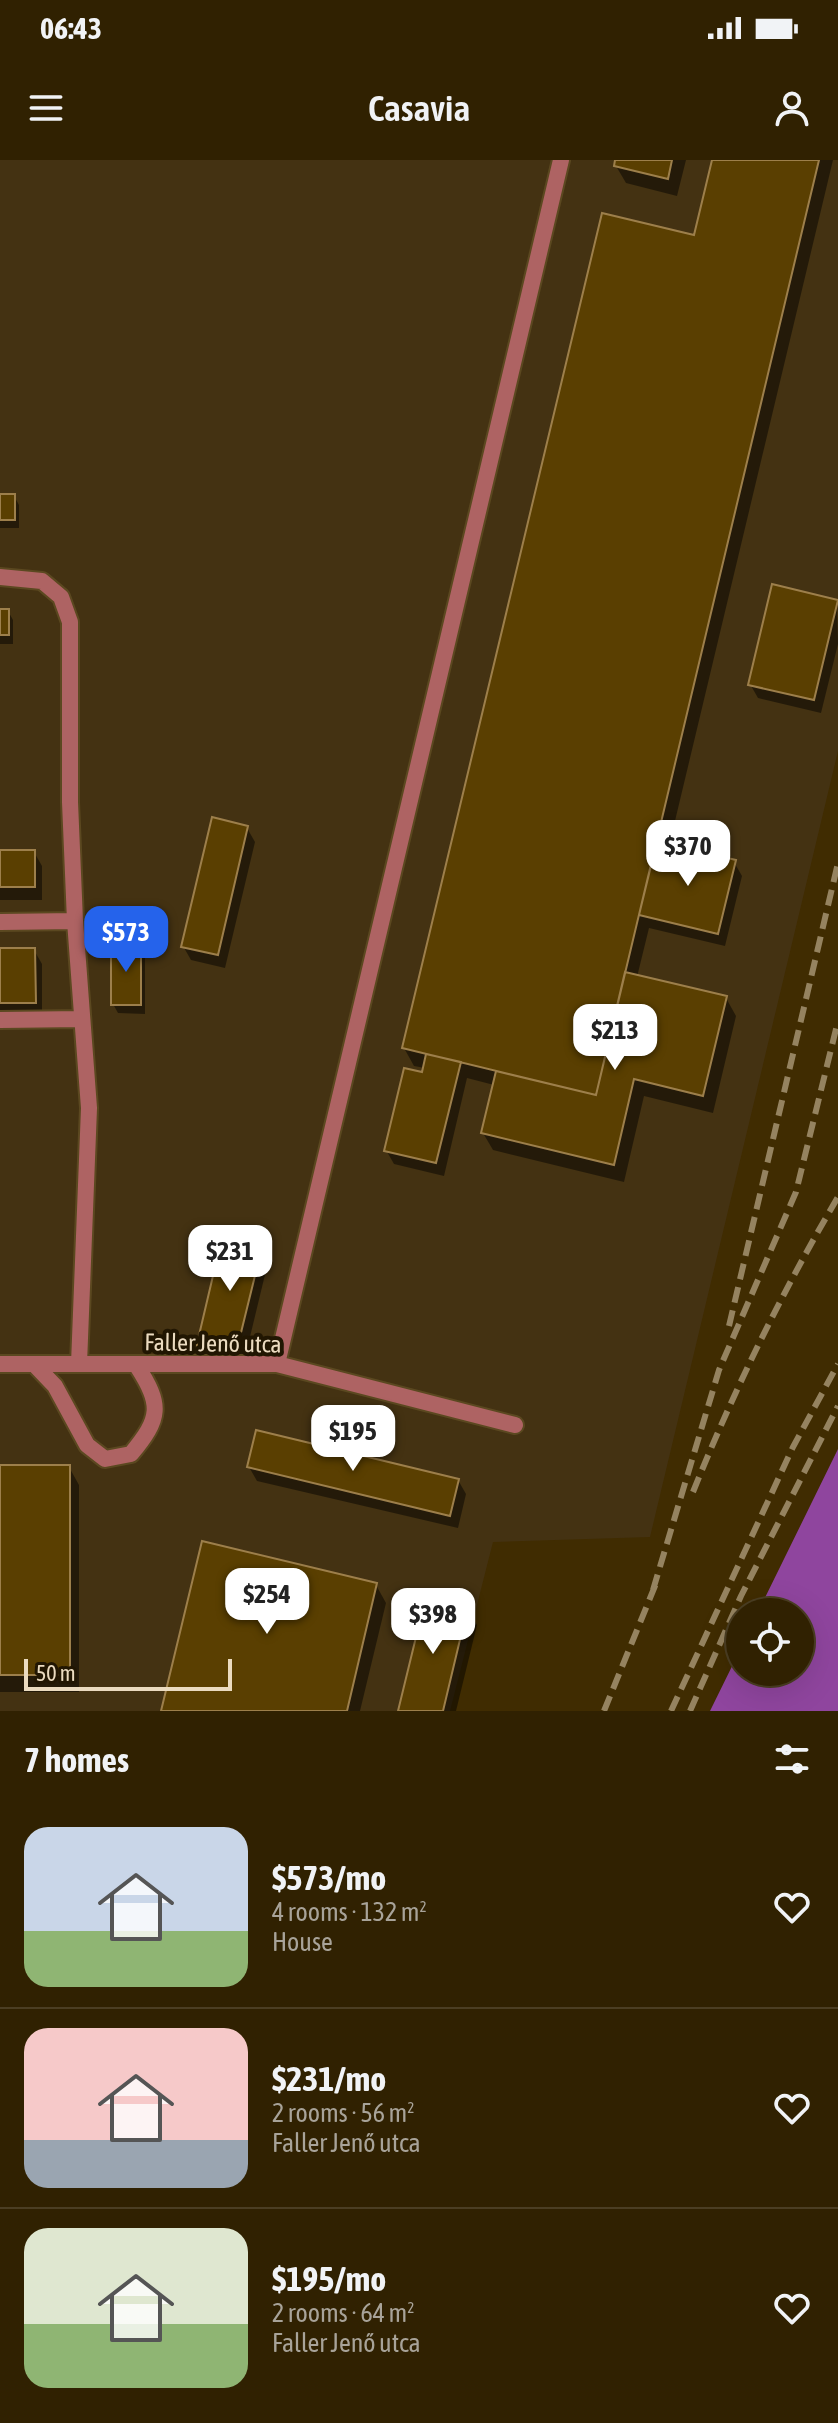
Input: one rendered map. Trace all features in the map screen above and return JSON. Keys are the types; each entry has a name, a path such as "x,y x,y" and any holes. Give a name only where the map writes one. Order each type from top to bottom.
{"street":[{"path":"277,1364 561,160"},
{"path":"0,577 42,581 61,597 70,622 70,802 89,1108 79,1364"},
{"path":"0,922 75,921"},
{"path":"0,1020 82,1019"},
{"name":"Faller Jenő utca","path":"0,1364 277,1364 515,1425"},
{"path":"34,1364 55,1386 87,1445 105,1459 131,1454 148,1434 156,1414 152,1389 137,1366"}],"shaded area":[{"path":"0,160 838,160 838,751 650,1537 493,1542 450,1711 0,1711"},
{"path":"838,1449 838,1711 710,1711 726,1678 726,1686 814,1686 814,1598 765,1598"}],"building":[{"path":"615,160 672,160 668,179 614,166"},
{"path":"712,160 819,160 596,1095 402,1048 602,213 694,235"},
{"path":"0,494 15,494 15,520 0,520"},
{"path":"772,584 838,600 814,700 748,685"},
{"path":"0,609 9,609 9,635 0,635"},
{"path":"212,817 248,826 218,955 181,947"},
{"path":"657,841 736,860 718,934 639,915"},
{"path":"0,850 35,850 35,887 0,887"},
{"path":"111,942 141,942 141,1005 111,1005"},
{"path":"0,948 35,948 36,1003 0,1003"},
{"path":"625,972 727,996 703,1096 634,1079 614,1165 481,1133 496,1071 596,1095"},
{"path":"426,1054 461,1062 436,1163 384,1151 404,1068 422,1072"},
{"path":"224,1229 264,1239 235,1357 196,1348"},
{"path":"256,1430 459,1479 450,1516 247,1467"},
{"path":"0,1465 70,1465 70,1675 0,1675"},
{"path":"202,1541 377,1583 347,1711 161,1711"},
{"path":"426,1596 468,1606 443,1711 398,1711"}],"railway":[{"path":"729,1326 838,863"},
{"path":"653,1590 719,1370 796,1192 838,1021"},
{"path":"693,1492 760,1342 838,1197"},
{"path":"671,1711 793,1447 838,1364"},
{"path":"690,1711 741,1596 838,1406"},
{"path":"604,1711 657,1581"}]}
